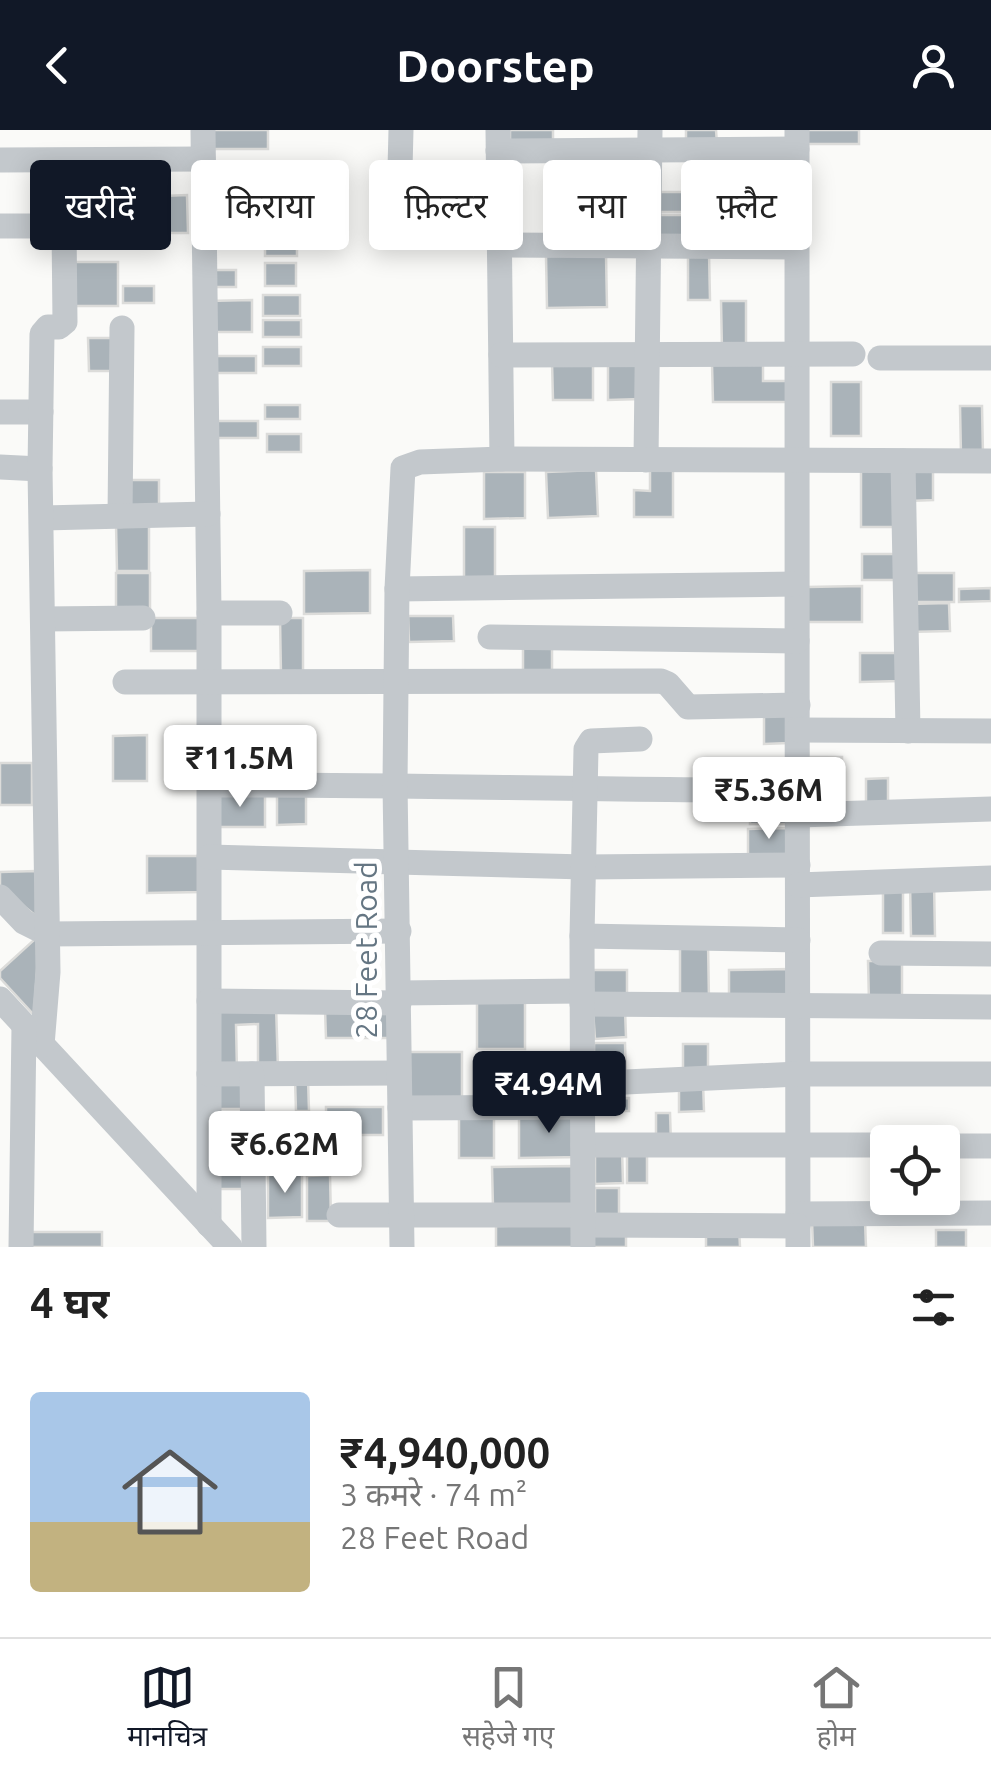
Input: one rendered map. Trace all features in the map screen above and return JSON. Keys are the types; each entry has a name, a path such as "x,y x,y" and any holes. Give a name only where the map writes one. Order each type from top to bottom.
{"street":[{"path":"202,130 209,612 210,1225"},
{"path":"400,160 401,130"},
{"path":"498,141 797,140"},
{"path":"0,160 203,159"},
{"path":"0,226 30,226"},
{"path":"14,1234 12,1094 33,1035 48,972 40,469 42,334 48,327 60,327 65,322 64,250"},
{"path":"499,250 502,458 991,462"},
{"path":"646,460 648,250"},
{"path":"796,250 798,1229"},
{"path":"120,516 122,328"},
{"path":"501,356 853,354"},
{"path":"880,358 991,358"},
{"path":"0,412 41,412"},
{"name":"28 Feet Road","path":"402,1247 395,784 401,473 412,462 502,458"},
{"path":"903,461 908,731"},
{"path":"0,467 40,469"},
{"path":"43,518 208,514"},
{"path":"397,589 796,584"},
{"path":"209,612 280,612"},
{"path":"44,619 143,618"},
{"path":"490,637 797,641"},
{"path":"126,682 661,681 688,707 908,731 991,731"},
{"path":"583,1229 582,936 588,743 640,739"},
{"path":"209,785 395,784 991,809"},
{"path":"209,857 991,878"},
{"path":"0,897 24,922 48,934 398,931"},
{"path":"582,936 798,940"},
{"path":"881,953 991,954"},
{"path":"209,1001 582,998 798,1006 991,1007"},
{"path":"0,999 230,1247"},
{"path":"209,1074 399,1073"},
{"path":"252,1074 254,1247"},
{"path":"400,1108 798,1074 991,1074"},
{"path":"583,1145 870,1146"},
{"path":"960,1146 991,1146"},
{"path":"339,1215 401,1214 583,1229 798,1229 991,1213"}],"building":[{"path":"208,130 268,130 268,149 209,149"},
{"path":"510,130 553,130 553,147 510,147"},
{"path":"686,130 716,130 717,144 686,144"},
{"path":"806,130 859,130 859,144 806,144"},
{"path":"568,156 611,156 611,160 568,160"},
{"path":"661,192 681,192 681,212 661,212"},
{"path":"187,195 188,233 171,233 171,196"},
{"path":"661,215 681,215 681,237 661,238"},
{"path":"265,250 297,250 297,256 265,256"},
{"path":"688,252 709,252 710,300 688,300"},
{"path":"606,255 607,307 547,308 546,256"},
{"path":"74,262 118,262 118,306 74,306"},
{"path":"265,263 296,263 296,286 265,286"},
{"path":"207,270 236,270 236,287 207,287"},
{"path":"123,286 154,286 154,303 123,303"},
{"path":"263,295 300,295 300,316 263,316"},
{"path":"252,300 252,332 208,332 208,301"},
{"path":"721,301 746,301 746,350 722,350"},
{"path":"263,320 301,320 301,337 263,337"},
{"path":"88,338 115,338 115,371 89,371"},
{"path":"263,347 301,347 301,366 263,366"},
{"path":"210,356 256,356 256,373 211,373"},
{"path":"552,362 593,362 593,400 553,400"},
{"path":"608,363 641,363 641,399 608,400"},
{"path":"763,363 763,381 787,381 787,402 713,402 712,364"},
{"path":"831,382 861,382 861,436 831,436"},
{"path":"265,405 300,405 300,419 265,419"},
{"path":"960,406 982,406 983,455 961,455"},
{"path":"211,421 258,421 258,438 211,438"},
{"path":"267,434 301,434 301,452 267,452"},
{"path":"650,468 673,468 673,517 634,517 634,490 650,491"},
{"path":"909,468 933,468 933,500 909,501"},
{"path":"861,469 897,469 898,527 861,527"},
{"path":"596,470 598,516 548,518 546,472"},
{"path":"484,472 525,472 525,518 484,519"},
{"path":"124,480 159,480 159,506 124,506"},
{"path":"116,524 149,524 149,571 117,571"},
{"path":"464,527 495,527 495,587 464,587"},
{"path":"862,554 898,554 898,580 862,580"},
{"path":"370,570 370,613 304,614 304,571"},
{"path":"116,573 150,573 150,610 116,610"},
{"path":"908,573 954,573 954,602 908,602"},
{"path":"862,586 862,622 807,622 807,587"},
{"path":"991,588 991,601 959,602 959,589"},
{"path":"949,603 950,631 908,632 908,604"},
{"path":"408,616 453,616 454,641 409,642"},
{"path":"151,618 202,618 203,651 151,651"},
{"path":"280,618 303,618 303,675 281,675"},
{"path":"552,643 552,675 523,676 523,644"},
{"path":"860,653 899,653 899,681 860,682"},
{"path":"764,712 787,712 788,743 764,744"},
{"path":"147,735 147,781 113,781 113,736"},
{"path":"810,757 842,757 842,780 810,781"},
{"path":"0,763 32,763 32,805 0,805"},
{"path":"888,778 888,807 866,807 866,779"},
{"path":"214,793 265,793 265,827 214,827"},
{"path":"277,793 306,793 306,824 277,825"},
{"path":"750,795 790,795 790,824 750,824"},
{"path":"790,828 791,856 748,856 748,829"},
{"path":"147,856 201,856 201,892 147,893"},
{"path":"36,871 36,916 0,887 0,872"},
{"path":"910,882 934,882 935,936 911,936"},
{"path":"883,886 903,886 903,933 883,933"},
{"path":"35,939 39,942 34,1015 0,978 0,971"},
{"path":"680,943 708,943 709,1001 680,1001"},
{"path":"868,961 902,961 902,1002 869,1002"},
{"path":"790,969 790,998 729,999 729,970"},
{"path":"593,970 627,970 627,1003 593,1003"},
{"path":"477,995 525,995 525,1049 477,1049"},
{"path":"276,1005 278,1070 258,1070 258,1024 236,1025 237,1071 218,1071 218,1006"},
{"path":"391,1008 392,1038 326,1038 325,1009"},
{"path":"625,1010 626,1037 595,1039 593,1011"},
{"path":"594,1043 625,1043 626,1079 594,1080"},
{"path":"683,1044 708,1044 708,1072 683,1073"},
{"path":"407,1052 462,1052 462,1101 407,1101"},
{"path":"480,1055 530,1055 531,1104 480,1105"},
{"path":"219,1076 242,1076 242,1109 219,1109"},
{"path":"295,1079 308,1079 309,1111 296,1111"},
{"path":"703,1082 704,1111 679,1112 679,1083"},
{"path":"629,1098 629,1111 596,1111 596,1099"},
{"path":"326,1107 383,1107 383,1135 326,1135"},
{"path":"459,1113 494,1113 494,1158 459,1158"},
{"path":"656,1113 670,1113 671,1144 656,1144"},
{"path":"579,1114 580,1157 519,1158 519,1115"},
{"path":"220,1116 250,1116 250,1152 220,1152"},
{"path":"622,1149 623,1183 595,1184 595,1150"},
{"path":"627,1149 647,1149 647,1183 627,1183"},
{"path":"217,1161 243,1161 244,1189 217,1189"},
{"path":"573,1166 573,1206 493,1207 492,1167"},
{"path":"268,1174 302,1174 302,1217 268,1218"},
{"path":"330,1175 331,1221 307,1221 307,1176"},
{"path":"595,1188 619,1188 619,1221 595,1221"},
{"path":"812,1221 865,1221 866,1247 813,1247"},
{"path":"573,1225 573,1247 496,1247 496,1226"},
{"path":"706,1227 739,1227 740,1247 706,1247"},
{"path":"593,1229 626,1229 626,1247 593,1247"},
{"path":"936,1230 966,1230 966,1247 936,1247"},
{"path":"28,1232 102,1232 102,1247 28,1247"}]}
